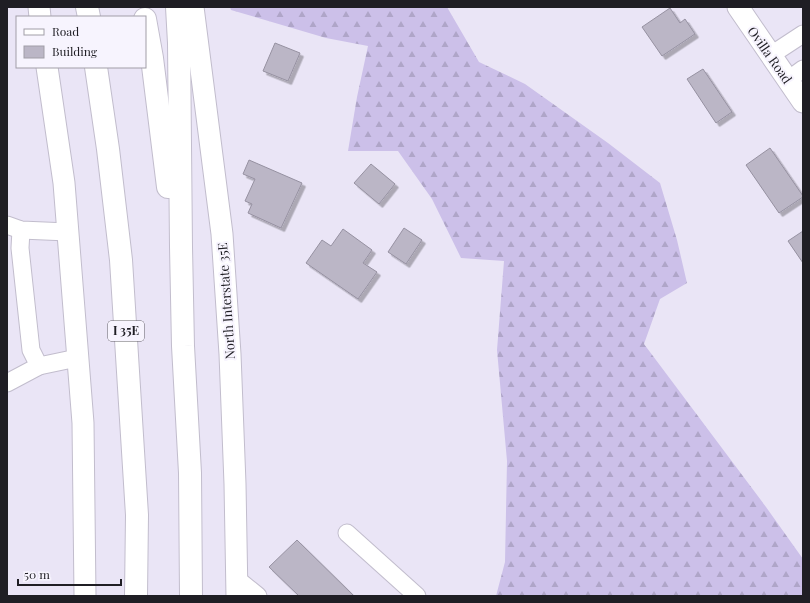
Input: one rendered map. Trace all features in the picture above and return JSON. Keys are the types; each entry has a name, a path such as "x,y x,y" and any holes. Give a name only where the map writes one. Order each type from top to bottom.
{"highway":[{"path":"177,7 179,43 183,346"},
{"path":"146,24 164,149 173,229 183,346 190,472 191,596"},
{"name":"I 35E","path":"96,68 108,149 121,260 137,515 136,596"}],"main road":[{"name":"North Interstate 35E","path":"193,7 222,234 230,354 237,587"},
{"name":"Ovilla Road","path":"738,7 771,55 795,74 803,102"},
{"path":"47,68 64,183 83,423 85,596"}],"street":[{"path":"771,55 803,34"},
{"path":"39,366 31,350 20,248 14,228 68,232"},
{"path":"7,383 39,366 78,358"},
{"path":"347,533 417,596"},
{"path":"237,587 258,596"}],"green space":[{"path":"230,7 447,7 479,62 525,84 608,143 660,183 677,240 687,283 660,299 644,344 803,559 803,596 496,596 505,562 507,461 497,350 504,261 461,258 432,199 398,151 348,151 357,97 368,46 326,38 231,10"}],"building":[{"path":"670,8 680,23 685,19 695,34 662,56 642,27"},
{"path":"275,43 300,53 288,81 263,71"},
{"path":"703,69 732,112 716,123 687,79"},
{"path":"770,148 803,196 779,213 746,165"},
{"path":"249,160 302,183 281,228 248,213 252,204 245,201 255,179 243,174"},
{"path":"371,164 395,184 379,204 354,183"},
{"path":"404,228 422,240 406,264 388,252"},
{"path":"343,229 372,250 363,263 377,272 358,299 306,263 322,240 331,246"},
{"path":"803,231 803,263 788,241"},
{"path":"297,540 354,596 299,596 269,567"}]}
